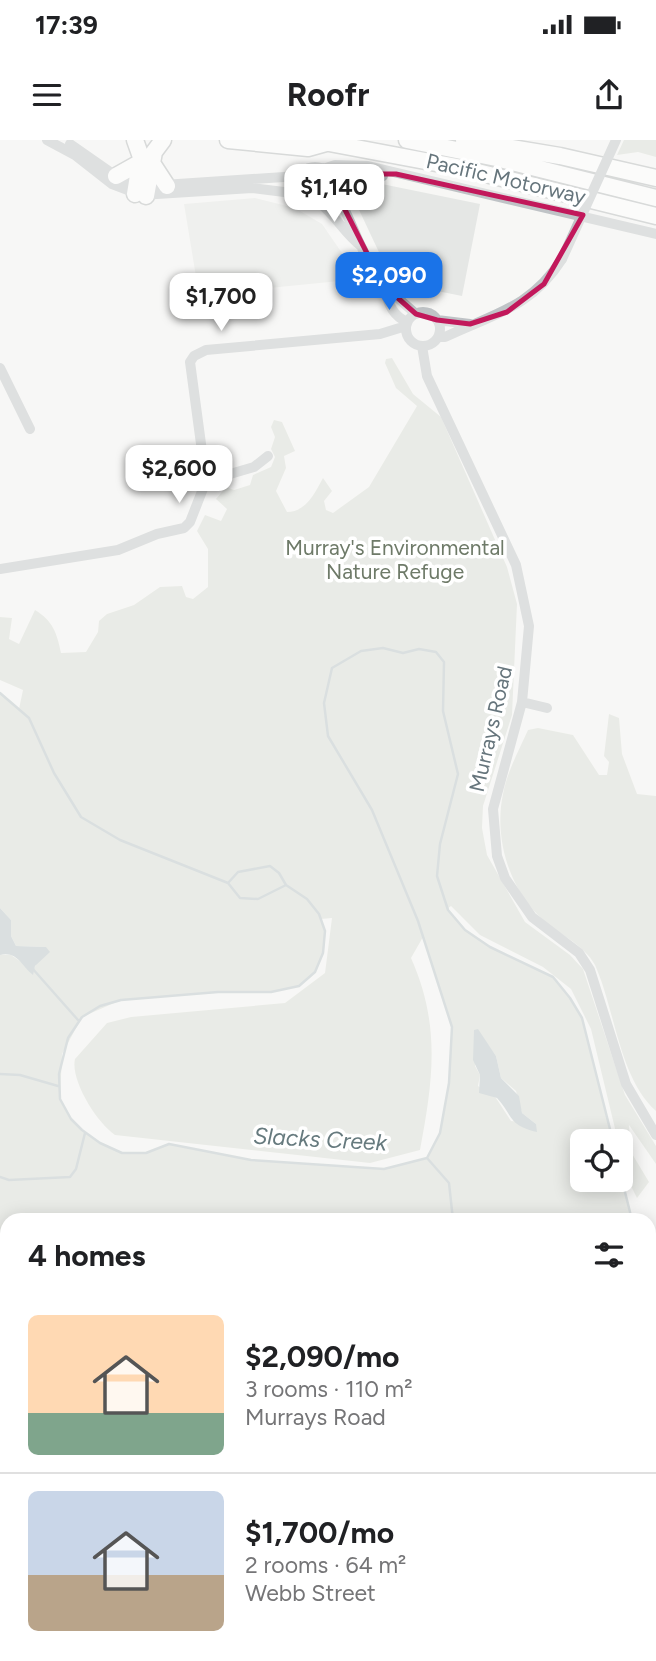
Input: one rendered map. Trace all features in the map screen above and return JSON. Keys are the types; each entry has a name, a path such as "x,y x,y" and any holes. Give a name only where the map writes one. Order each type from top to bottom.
{"highway":[{"path":"135,140 146,163 167,186"},
{"path":"142,190 146,163 163,140"},
{"name":"Pacific Motorway","path":"228,140 308,148 320,141 469,170 656,216"},
{"name":"Pacific Motorway","path":"407,140 446,143 656,198"},
{"path":"464,140 560,156 656,178"},
{"path":"116,176 146,163"}],"street":[{"path":"47,140 75,155 112,184 142,190 251,188 300,194 308,200 318,202 332,214 349,237 360,246"},
{"path":"61,140 81,149 116,176 142,190 299,176"},
{"path":"410,321 408,337 422,346 470,324 500,315 526,300 544,284 562,259 616,140"},
{"path":"300,194 297,185 299,176 307,169 361,165 656,234"},
{"path":"323,169 330,175 332,187 357,232 360,246 383,285 392,310 397,317 410,321"},
{"path":"318,202 326,197 332,187 354,174 396,174"},
{"path":"0,569 118,550 157,534 184,528 190,522 205,481 190,362 194,356 206,350 380,334 430,314 437,320 470,324"},
{"path":"437,320 438,337"},
{"name":"Murrays Road","path":"422,346 426,373 519,576 529,625 522,702 492,808 497,856 505,878 532,917 579,953 590,970 626,1084 656,1135"},
{"path":"0,368 30,429"},
{"path":"205,481 254,467 268,456"},
{"path":"522,702 547,708"}],"highlighted area":[{"path":"354,174 396,174 583,215 544,284 507,312 470,324 416,314 383,285 332,184"}],"shaded area":[{"path":"372,182 480,204 462,296 393,282 353,197 356,185"},
{"path":"255,198 295,208 322,224 360,279 199,295 184,204"},
{"path":"0,908 11,920 11,936 16,946 46,947 50,952 35,966 33,975 15,957 0,955"},
{"path":"478,1029 496,1056 501,1078 519,1096 522,1113 536,1124 537,1132 512,1120 497,1098 479,1093 480,1075 473,1060 474,1030"}],"green space":[{"path":"624,140 656,140 656,157 638,152 617,155"},
{"name":"Murray's Environmental Nature Refuge","path":"392,358 413,394 441,417 507,567 517,604 512,715 483,806 482,828 487,855 525,922 570,955 583,969 625,1095 656,1146 656,1164 629,1125 629,1129 615,1129 591,1029 571,989 543,967 480,935 451,906 447,909 465,930 490,947 553,977 582,1018 610,1129 570,1129 570,1192 625,1192 630,1213 0,1213 0,955 11,955 33,970 46,947 16,946 11,936 11,920 0,908 0,693 19,709 23,690 0,680 0,617 12,618 9,639 19,644 35,610 53,628 61,653 86,652 98,632 99,621 107,614 134,605 160,587 182,586 186,597 193,599 208,587 208,549 197,531 205,515 221,521 227,509 216,499 226,487 234,490 250,485 253,475 271,467 275,457 271,449 275,437 271,427 274,420 282,422 295,451 284,456 286,468 276,491 287,512 305,505 323,478 332,491 324,501 326,510 333,513 369,487 417,406 396,388 385,363 386,359","holes":["332,918 325,973 285,1003 131,1017 107,1023 75,1059 77,1078 86,1100 100,1121 115,1135 370,1163 420,1150 432,1053 427,1007 411,958 423,937 452,1027 449,1083 440,1133 427,1158 384,1169 251,1160 169,1144 146,1153 122,1153 100,1143 82,1130 71,1119 60,1099 62,1054 82,1017 121,1000 218,992 271,992 299,986 315,972 323,953 325,931 321,919","481,1035 496,1056 501,1078 516,1091 522,1113 536,1124 511,1121 496,1098 478,1086 480,1075 475,1066"]},
{"path":"609,714 619,718 622,754 637,794 656,796 656,1111 644,1097 626,1062 595,965 584,951 546,922 528,904 506,860 500,827 505,786 528,730 538,728 573,735 599,775 607,775 609,762 604,756"},
{"path":"633,1155 649,1182 637,1198 633,1190"}],"waterway":[{"name":"Slacks Creek","path":"0,693 29,718 54,773 81,817 120,840 228,883 240,898 258,899 286,885 307,899 319,914 325,931 323,953 315,972 299,986 271,992 218,992 121,1000 100,1006 82,1017 68,1038 59,1074 60,1099 71,1119 100,1143 122,1153 146,1153 169,1144 251,1160 384,1169 427,1158 440,1133 449,1083 452,1027 418,921 372,810 328,736 324,703 332,668 361,651 383,648 403,653 419,649 436,652 444,662 443,711 458,774 440,844 437,876 448,910 465,930 490,947 553,977 570,998 582,1018 610,1129"},
{"path":"228,883 238,872 270,866 279,873 286,885"},
{"path":"32,968 78,1020"},
{"path":"0,1074 20,1075 58,1086"},
{"path":"0,1177 9,1180 70,1177 76,1169 85,1133"},
{"path":"427,1158 449,1183 452,1213"},
{"name":"Slacks Creek","path":"625,1192 630,1213"}]}
